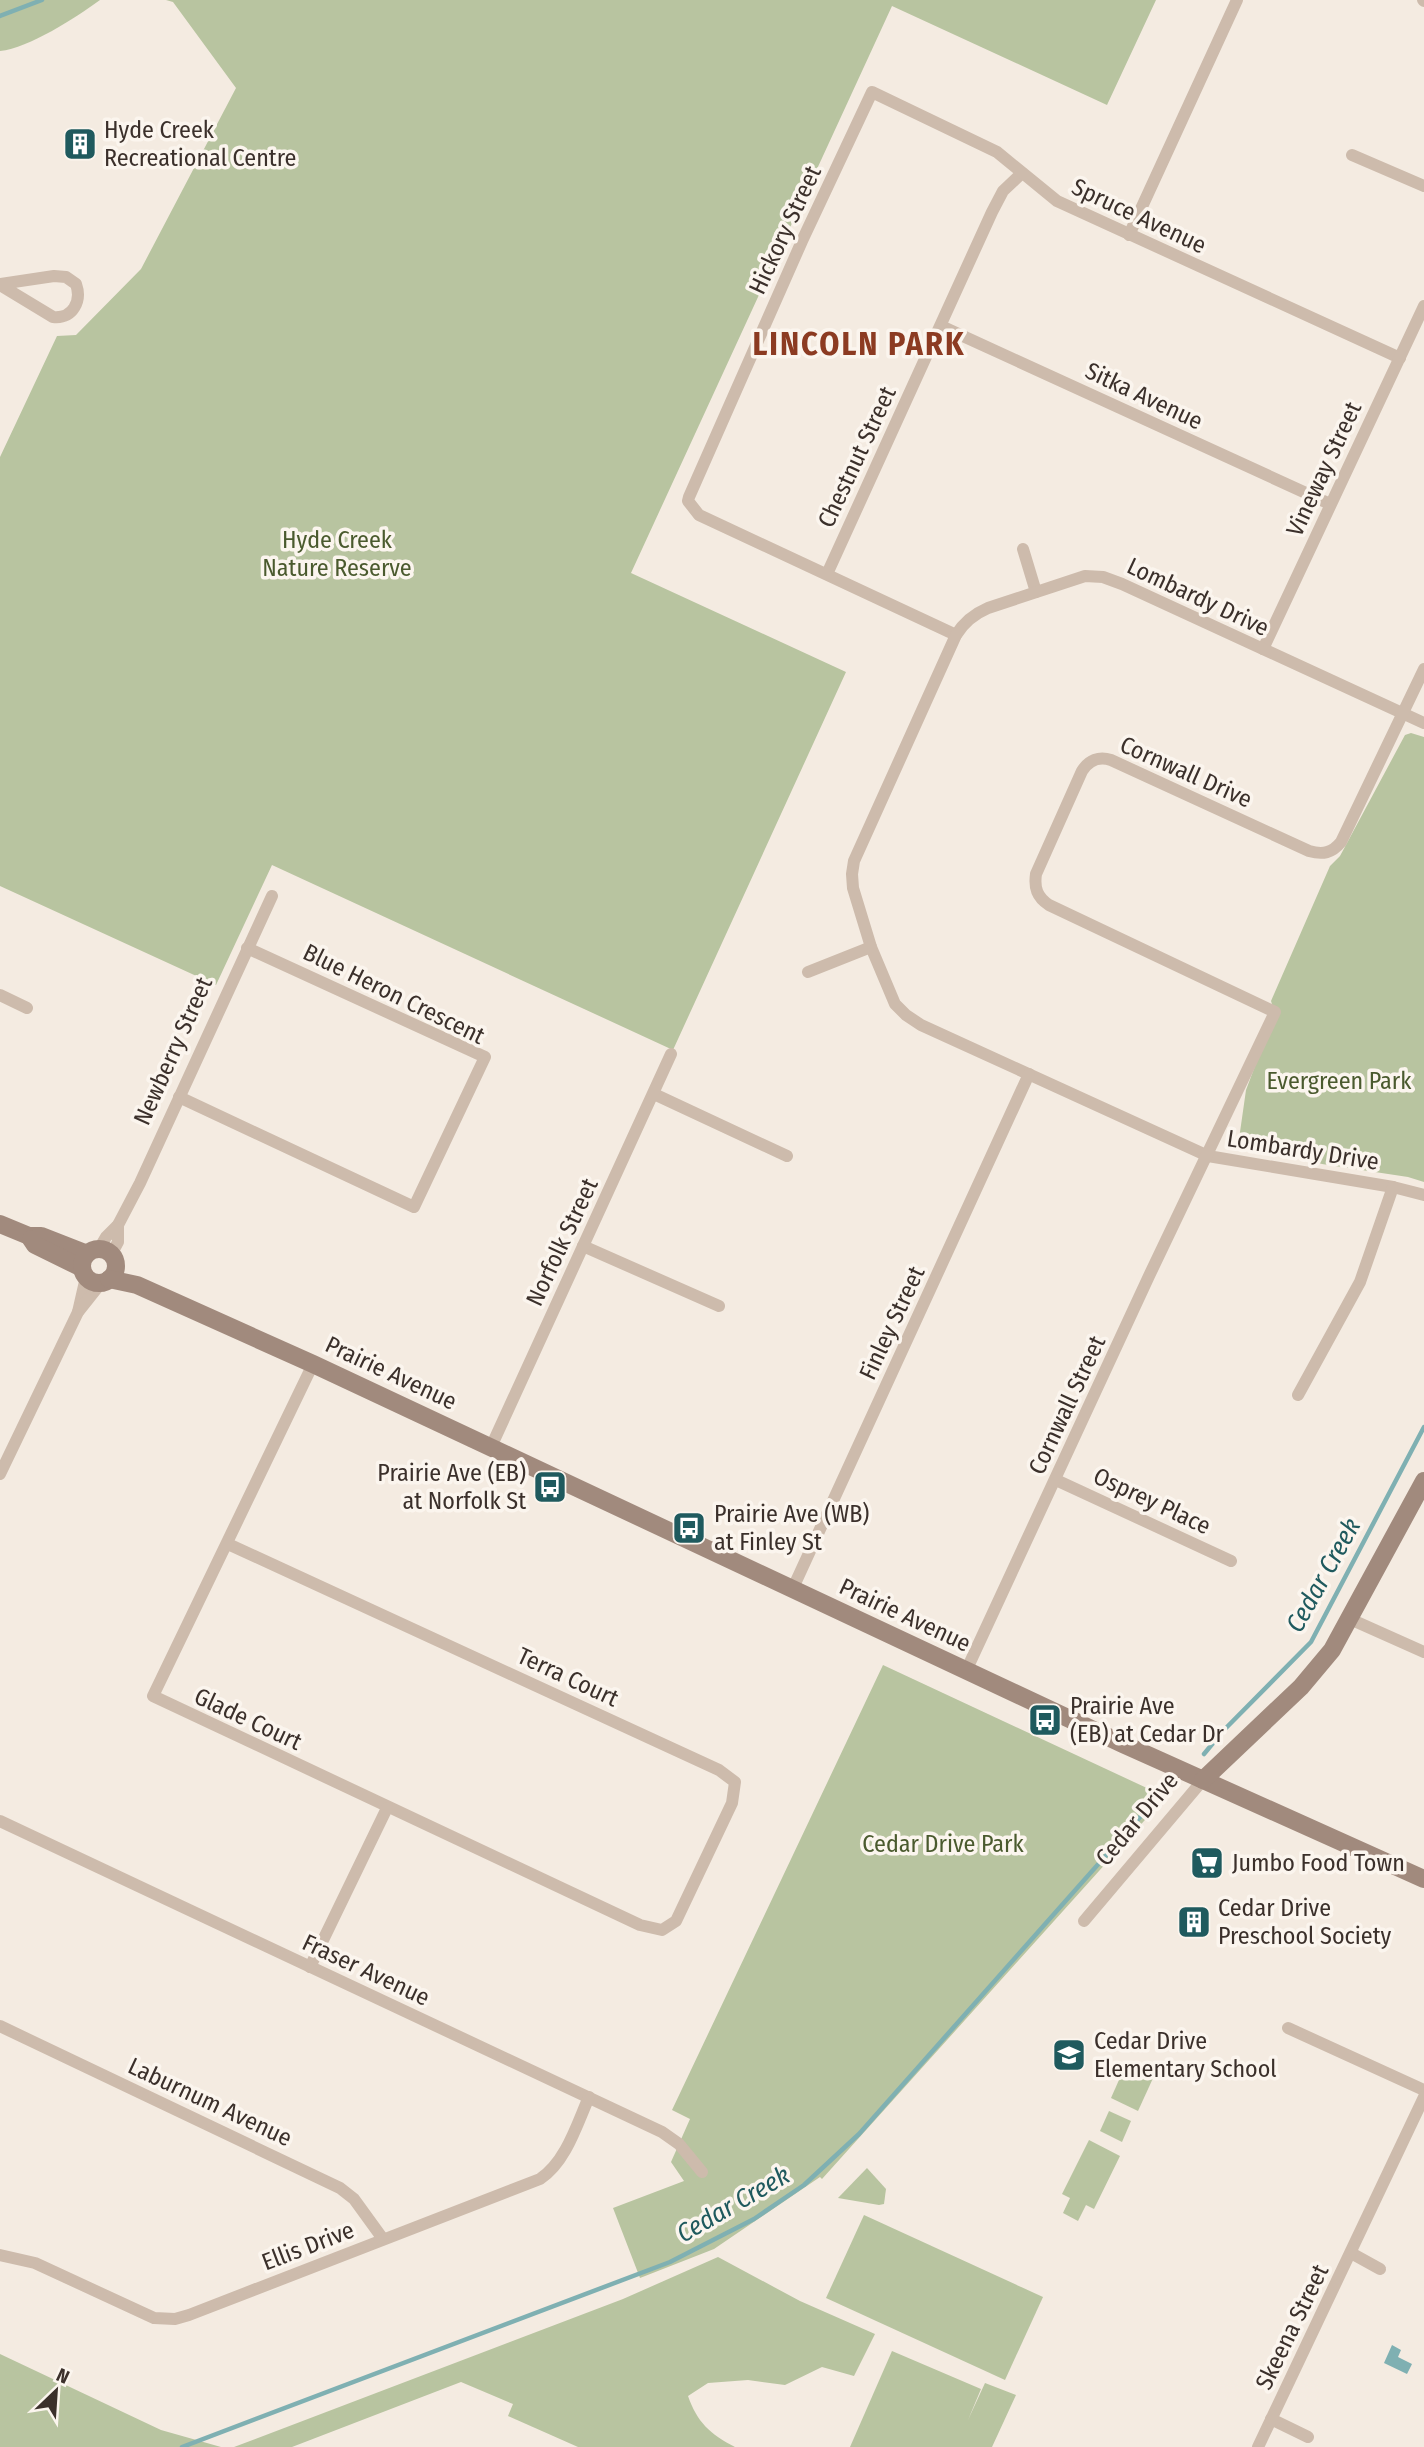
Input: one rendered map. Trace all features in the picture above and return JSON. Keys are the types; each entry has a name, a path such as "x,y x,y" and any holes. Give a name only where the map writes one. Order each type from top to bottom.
{"main road":[{"name":"Prairie Avenue","path":"0,1224 29,1236 41,1236 137,1285 313,1364 967,1671 1424,1879"},
{"name":"Cedar Drive","path":"1203,1780 1301,1687 1332,1650 1424,1481"}],"street":[{"path":"1129,235 1237,0"},
{"name":"Spruce Avenue","path":"872,92 991,149 1006,158 1057,201 1400,358"},
{"name":"Hickory Street","path":"827,574 699,515 688,502 802,241 872,92"},
{"path":"1352,155 1424,186"},
{"name":"Chestnut Street","path":"827,574 998,200 1022,173"},
{"path":"60,276 76,284 78,296 75,307 69,314 57,318 44,313 0,284 60,276"},
{"name":"Vineway Street","path":"1263,649 1424,306"},
{"name":"Sitka Avenue","path":"941,326 1330,504"},
{"path":"1023,549 1036,592"},
{"path":"827,574 956,635"},
{"name":"Lombardy Drive","path":"1424,723 1109,579 1085,576 978,612 966,621 956,635 854,861 853,888 871,947 895,1004 921,1025 1208,1156 1393,1187 1424,1195"},
{"name":"Cornwall Drive","path":"1208,1156 1275,1013 1049,905 1039,896 1036,874 1082,771 1089,762 1100,758 1111,760 1309,850 1318,853 1330,852 1341,842 1424,669"},
{"name":"Newberry Street","path":"0,1474 78,1312 93,1295 106,1237 118,1225 140,1183 272,896"},
{"path":"808,971 871,947"},
{"name":"Blue Heron Crescent","path":"179,1097 414,1207 485,1056 247,948"},
{"path":"0,995 27,1008"},
{"name":"Norfolk Street","path":"491,1447 671,1055"},
{"name":"Finley Street","path":"793,1588 1029,1074"},
{"path":"654,1094 787,1156"},
{"name":"Cornwall Street","path":"967,1671 1208,1156"},
{"path":"1298,1395 1360,1282 1393,1187"},
{"path":"583,1246 719,1306"},
{"name":"Glade Court","path":"313,1364 153,1696 640,1925 662,1930"},
{"name":"Osprey Place","path":"1056,1480 1231,1560"},
{"name":"Terra Court","path":"228,1544 707,1764 735,1782 732,1803 676,1921 662,1930"},
{"path":"1350,1619 1424,1652"},
{"name":"Cedar Drive","path":"1084,1921 1203,1780"},
{"path":"310,1967 387,1808"},
{"name":"Fraser Avenue","path":"0,1821 674,2139 702,2172"},
{"name":"Laburnum Avenue","path":"0,2026 340,2188 362,2209 383,2239"},
{"path":"1288,2028 1424,2090"},
{"name":"Ellis Drive","path":"0,2255 35,2263 143,2314 165,2319 190,2315 531,2184 547,2175 560,2159 589,2097"},
{"name":"Skeena Street","path":"1258,2447 1424,2097"},
{"name":"Skeena Street","path":"1351,2253 1380,2269"},
{"name":"Skeena Street","path":"1271,2419 1308,2437"}],"green space":[{"path":"0,0 100,0 38,38 0,51"},
{"name":"Hyde Creek Nature Reserve","path":"166,0 1156,0 1107,105 892,6 631,573 846,672 673,1050 272,865 216,985 0,886 0,457 57,336 76,335 141,269 236,88 173,2"},
{"name":"Evergreen Park","path":"1411,733 1424,737 1424,1182 1408,1177 1322,1164 1239,1139 1246,1090 1275,1013 1271,1001 1330,866 1340,856 1405,735"},
{"name":"Cedar Drive Park","path":"883,1665 1164,1796 822,2179 820,2177 714,2249 640,2278 613,2208 684,2181 671,2162 690,2119 672,2110"},
{"path":"1126,2064 1154,2076 1138,2111 1111,2098"},
{"path":"1109,2111 1131,2121 1122,2142 1100,2131"},
{"path":"1089,2140 1120,2156 1094,2209 1086,2205 1078,2221 1063,2213 1070,2198 1062,2194"},
{"path":"867,2168 886,2189 884,2204 838,2198"},
{"path":"864,2215 1043,2297 1005,2380 826,2298"},
{"path":"718,2257 800,2301 875,2334 854,2376 822,2367 785,2385 748,2380 708,2383 688,2396 706,2426 735,2447 578,2447 508,2416 513,2404 461,2382 292,2447 234,2447 623,2299"},
{"path":"892,2351 981,2389 968,2420 985,2383 1016,2395 992,2447 850,2447"},
{"path":"0,2354 161,2430 221,2447 0,2447"}],"water":[{"path":"1392,2345 1401,2350 1398,2357 1412,2364 1407,2374 1384,2363"}],"waterway":[{"path":"0,16 42,0"},
{"name":"Cedar Creek","path":"1204,1754 1223,1731 1311,1642 1424,1427"},
{"name":"Cedar Creek","path":"182,2447 670,2262 754,2219 804,2185 859,2134 1164,1790"}],"place":[{"name":"Hyde Creek Recreational Centre","path":"80,144"},
{"name":"Prairie Ave (EB) at Norfolk St","path":"550,1487"},
{"name":"Prairie Ave (WB) at Finley St","path":"689,1528"},
{"name":"Prairie Ave (EB) at Cedar Dr","path":"1045,1720"},
{"name":"Jumbo Food Town","path":"1207,1863"},
{"name":"Cedar Drive Preschool Society","path":"1194,1922"},
{"name":"Cedar Drive Elementary School","path":"1069,2055"}],"district":[{"name":"LINCOLN PARK","path":"859,344"}]}
